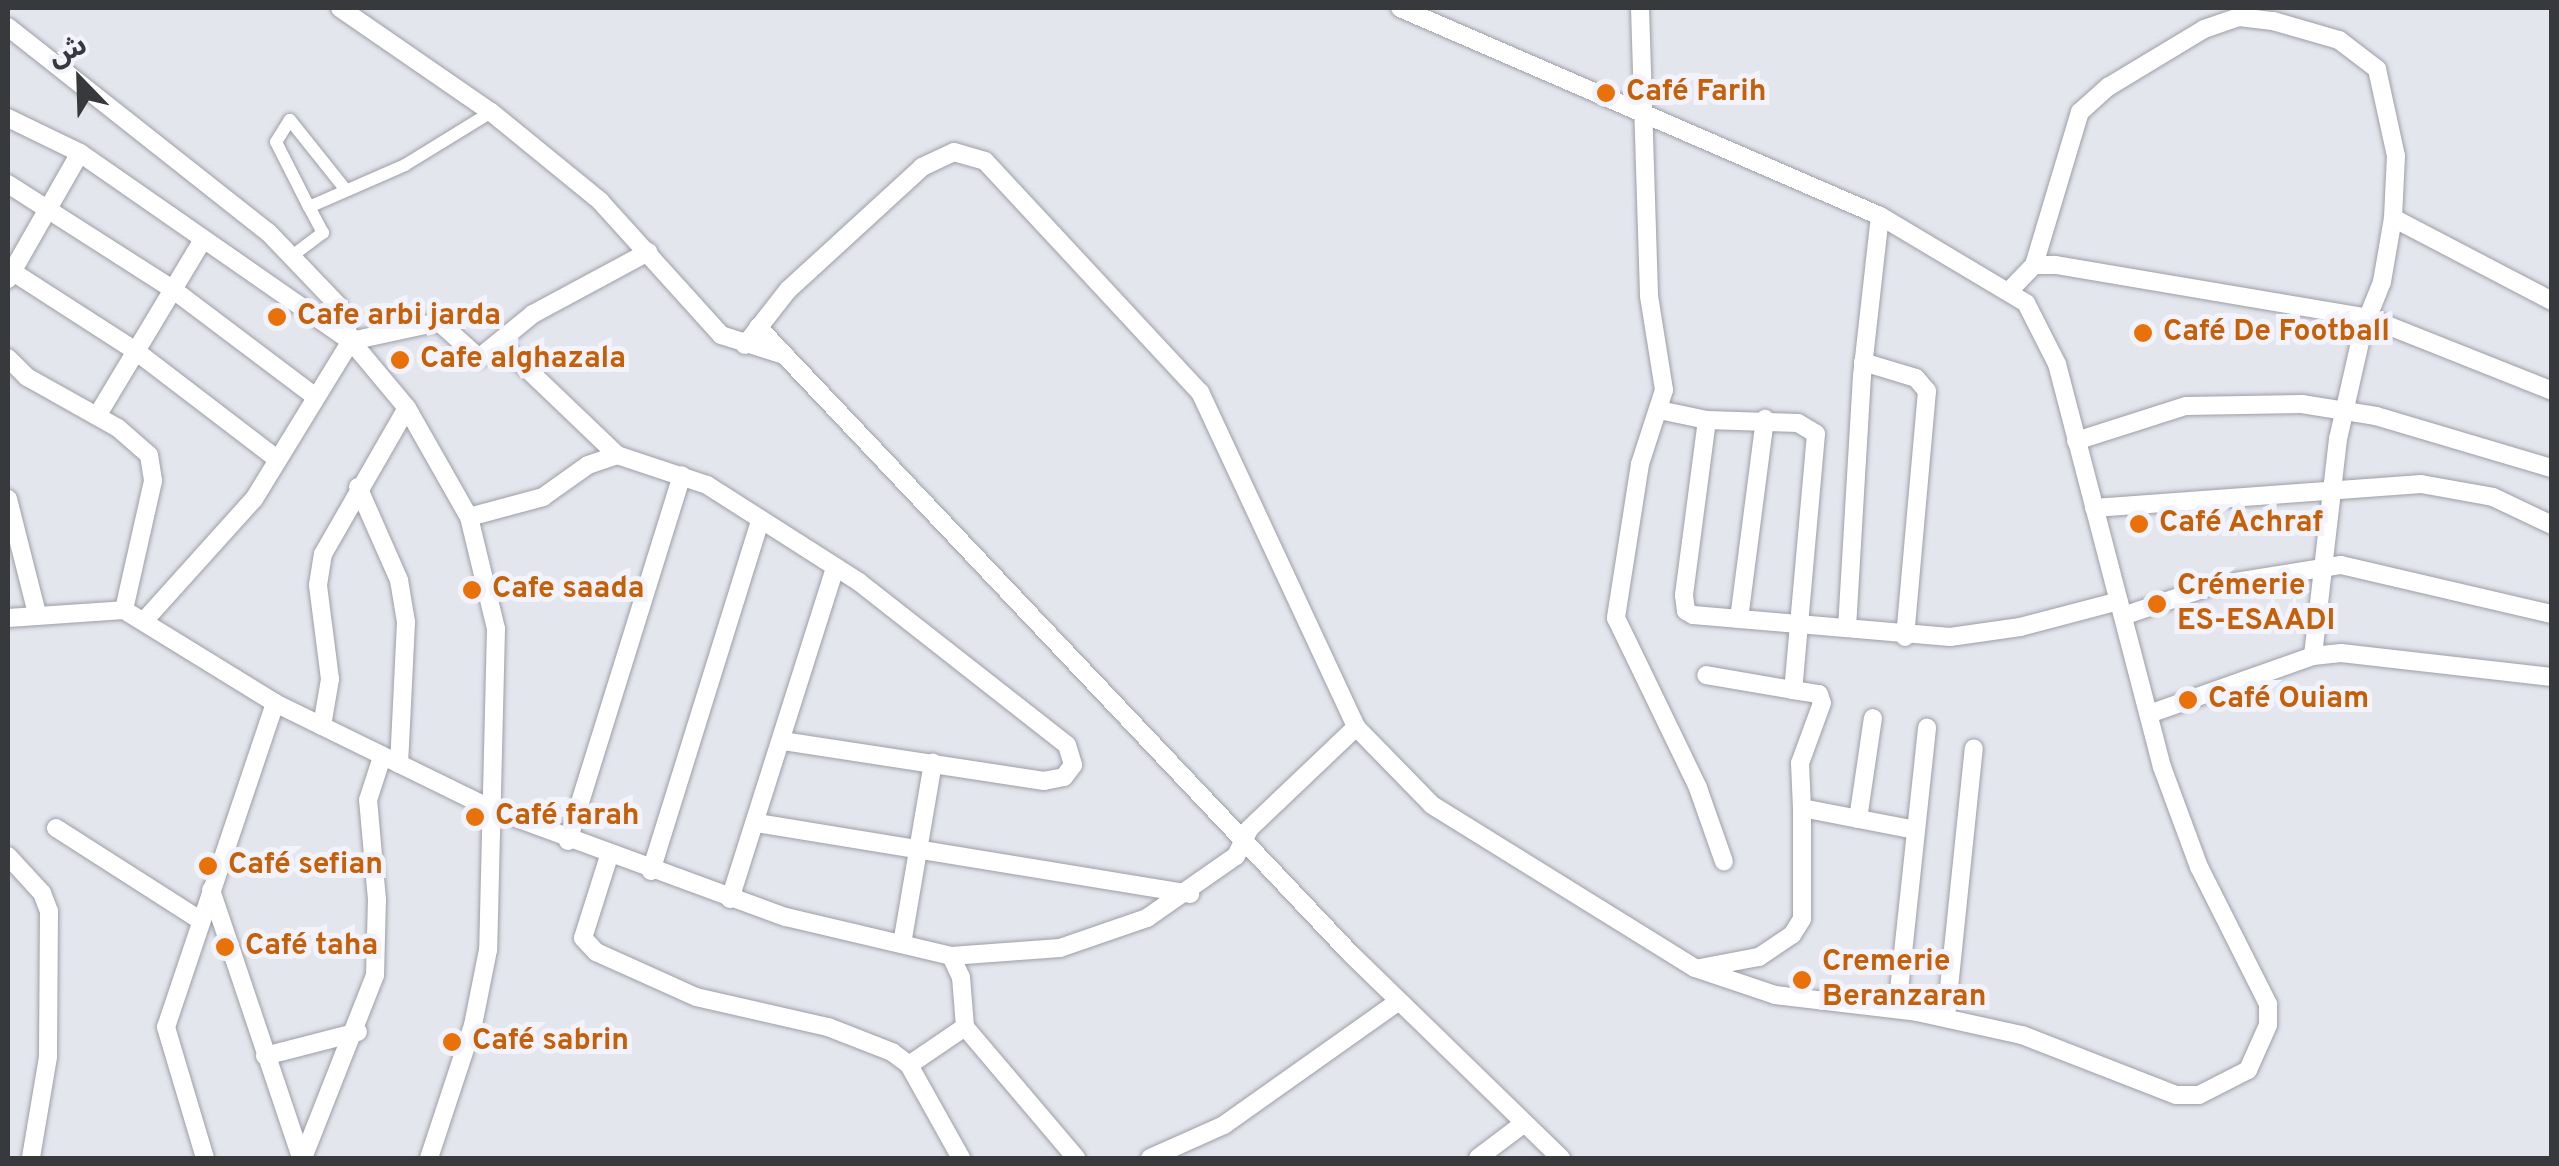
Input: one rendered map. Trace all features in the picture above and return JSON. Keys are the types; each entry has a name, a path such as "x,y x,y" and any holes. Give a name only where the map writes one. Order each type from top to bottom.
{"street":[{"path":"340,8 491,112 600,201 706,322 745,345 785,356"},
{"path":"745,345 788,290 930,161 968,152 985,161 1200,392 1356,727 1432,806 1695,968 1775,995 1898,1009 2022,1035 2176,1095 2200,1095 2248,1070 2268,1025 2268,1004 2199,867 2149,714 2047,336 2010,290 1880,216 1400,8"},
{"path":"1640,8 1649,296 1664,382 1659,410 1640,464 1616,618 1698,788 1724,862"},
{"path":"2010,290 2034,265 2072,125 2089,101 2204,30 2239,17 2339,40 2377,68 2396,156 2392,218 2344,410 2330,488 2312,656"},
{"path":"8,27 15,40 160,141 292,256 338,305 350,341"},
{"path":"309,207 405,165 491,112"},
{"path":"8,118 80,153 202,242 350,341 407,408 469,516 496,629 483,987 429,1158"},
{"path":"292,256 323,233 276,142 290,120 345,188"},
{"path":"80,153 10,276 137,352 277,459"},
{"path":"8,184 50,206 175,291 313,395"},
{"path":"1848,628 1863,362 1880,216"},
{"path":"2392,218 2552,301"},
{"path":"98,416 202,242"},
{"path":"144,621 254,499 313,395 350,341 435,322 458,332 479,358 533,314 648,252"},
{"path":"2034,265 2369,318 2552,391"},
{"path":"758,327 1243,842 1398,1002 1561,1158"},
{"path":"500,343 617,455 682,475 835,567 1073,755 1064,777 1044,782 782,741"},
{"path":"8,358 28,377 140,445 153,466 124,610"},
{"path":"1863,362 1916,378 1928,391 1905,637"},
{"path":"2076,442 2186,406 2229,401 2344,410 2552,468"},
{"path":"322,726 330,656 318,573 358,487 407,408"},
{"path":"1659,410 1707,420 1765,418 1798,423 1816,434 1793,690"},
{"path":"1739,618 1765,418"},
{"path":"1707,420 1684,606 1694,615 1848,628 1905,637 2020,627 2321,566 2366,567 2552,614"},
{"path":"469,516 543,497 588,465 617,455"},
{"path":"568,841 682,475"},
{"path":"302,1158 358,1032 376,960 368,800 391,761 406,622 398,580 358,487"},
{"path":"2094,508 2330,488 2458,487 2552,524"},
{"path":"8,499 36,614"},
{"path":"650,871 760,521"},
{"path":"730,899 835,567"},
{"path":"8,618 124,610 275,703 489,808 730,899 951,956 1060,948 1112,934 1190,894 1236,856 1249,829 1356,727"},
{"path":"2149,714 2312,656 2341,654 2552,677"},
{"path":"1695,968 1749,960 1792,935 1802,919 1800,763 1822,703 1819,694 1706,675"},
{"path":"204,1158 166,1037 200,920 275,703"},
{"path":"1858,820 1873,718"},
{"path":"1898,1009 1927,728"},
{"path":"1946,1017 1974,748"},
{"path":"902,944 922,849 933,762"},
{"path":"1802,808 1915,830"},
{"path":"757,822 1190,894"},
{"path":"56,828 200,920"},
{"path":"8,856 49,907 48,1056 31,1158"},
{"path":"609,856 583,938 596,952 696,996 828,1027 909,1065 962,1158"},
{"path":"211,890 302,1158"},
{"path":"951,956 961,977 965,1027 1076,1158"},
{"path":"1150,1158 1257,1105 1398,1002"},
{"path":"909,1065 965,1027"},
{"path":"265,1056 358,1032"},
{"path":"1478,1158 1523,1124"}],"place":[{"name":"Café Farih","path":"1606,93"},
{"name":"Cafe arbi jarda","path":"277,317"},
{"name":"Café De Football","path":"2143,333"},
{"name":"Cafe alghazala","path":"400,360"},
{"name":"Café Achraf","path":"2139,524"},
{"name":"Cafe saada","path":"472,590"},
{"name":"Crémerie ES-ESAADI","path":"2157,604"},
{"name":"Café Ouiam","path":"2188,700"},
{"name":"Café farah","path":"475,817"},
{"name":"Café sefian","path":"208,866"},
{"name":"Café taha","path":"225,947"},
{"name":"Cremerie Beranzaran","path":"1802,980"},
{"name":"Café sabrin","path":"452,1042"}]}
